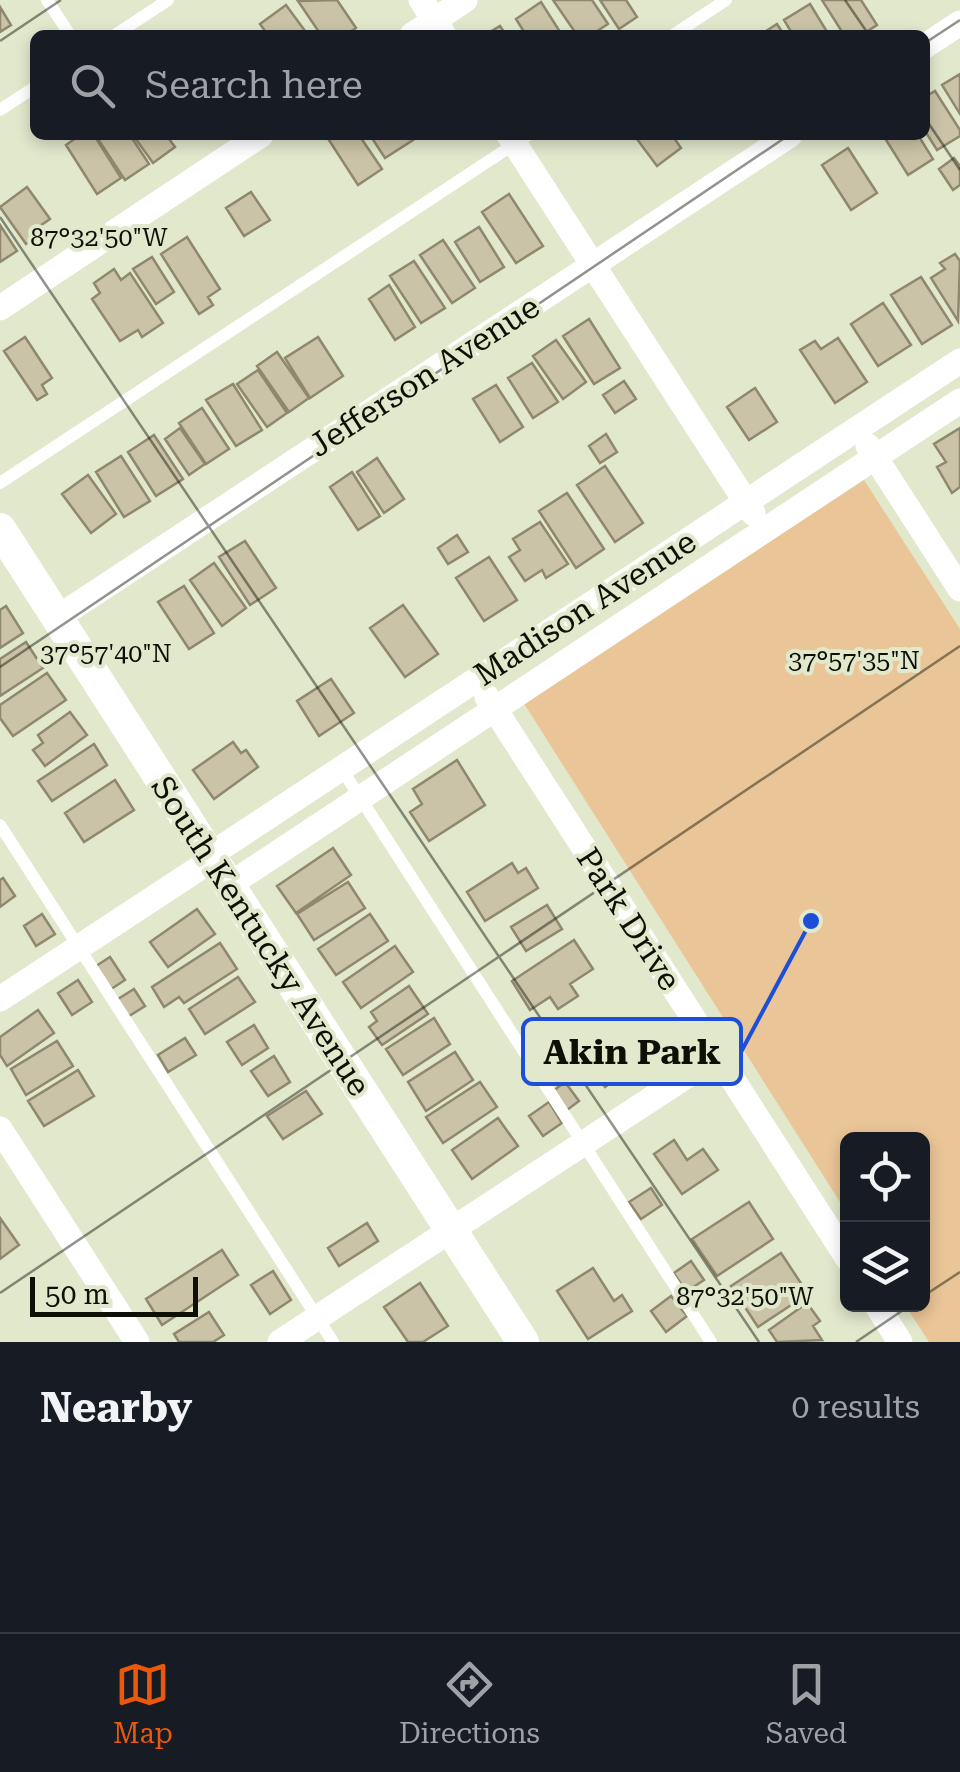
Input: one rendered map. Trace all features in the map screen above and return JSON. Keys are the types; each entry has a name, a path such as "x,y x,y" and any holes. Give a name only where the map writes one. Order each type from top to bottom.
{"street":[{"path":"433,18 465,0"},
{"path":"930,43 960,23"},
{"path":"0,308 253,140"},
{"path":"518,140 593,265 764,531"},
{"name":"Jefferson Avenue","path":"57,618 782,140"},
{"name":"Madison Avenue","path":"217,867 341,768 960,361"},
{"name":"Madison Avenue","path":"0,999 79,947 217,867 360,799 960,402"},
{"path":"857,429 960,589"},
{"name":"South Kentucky Avenue","path":"0,529 523,1342"},
{"name":"Park Drive","path":"476,680 840,1248"},
{"path":"280,1342 717,1056"},
{"path":"0,1129 138,1342"},
{"path":"881,1312 899,1342"}],"lane":[{"path":"46,0 67,30"},
{"path":"123,30 168,0"},
{"path":"681,30 726,0"},
{"path":"0,110 30,90"},
{"path":"0,483 514,140"},
{"path":"341,768 711,1342"},
{"path":"0,825 333,1342"}],"shaded area":[{"path":"864,480 960,629 960,1342 929,1342 910,1312 930,1312 930,1132 840,1132 840,1202 523,702"}],"building":[{"path":"337,0 356,28 318,30 298,1"},
{"path":"553,0 592,0 608,24 599,30 574,30"},
{"path":"600,0 626,0 637,17 619,29"},
{"path":"822,0 861,0 877,25 869,30 841,30"},
{"path":"541,2 559,30 523,30 516,19"},
{"path":"810,4 826,30 790,30 784,20"},
{"path":"286,5 304,30 264,30 260,24"},
{"path":"0,7 11,25 0,32"},
{"path":"960,74 960,114 942,85"},
{"path":"935,91 960,130 960,136 937,150 930,139 930,94"},
{"path":"73,140 97,140 121,178 97,194 66,145"},
{"path":"99,140 133,140 149,164 125,180"},
{"path":"137,140 170,140 175,147 153,163"},
{"path":"329,140 362,140 382,169 358,185"},
{"path":"373,140 413,140 385,158"},
{"path":"638,140 675,140 681,148 657,166"},
{"path":"886,140 921,140 933,159 908,175"},
{"path":"848,148 877,193 851,210 822,165"},
{"path":"954,158 960,166 960,185 953,190 939,169"},
{"path":"27,187 50,219 37,228 41,233 26,244 0,207"},
{"path":"251,192 270,220 244,236 226,208"},
{"path":"509,194 543,246 516,263 482,212"},
{"path":"0,225 17,251 0,262"},
{"path":"479,227 504,267 480,282 455,242"},
{"path":"187,237 220,289 208,297 213,305 199,314 161,254"},
{"path":"443,240 475,288 452,303 420,255"},
{"path":"955,254 960,261 958,321 931,278 945,269 940,263"},
{"path":"152,257 174,292 156,304 133,269"},
{"path":"414,261 445,308 421,323 390,276"},
{"path":"114,269 121,280 130,273 163,323 142,337 138,330 120,341 92,299 100,293 94,283"},
{"path":"921,277 952,325 922,344 891,295"},
{"path":"389,285 415,327 395,340 369,299"},
{"path":"883,303 911,345 878,366 851,324"},
{"path":"589,319 620,368 594,384 563,336"},
{"path":"25,337 52,378 42,385 47,394 37,400 4,351"},
{"path":"318,337 343,376 310,398 285,358"},
{"path":"838,338 867,382 835,403 800,350 815,341 821,349"},
{"path":"556,340 586,382 563,399 533,356"},
{"path":"277,352 309,398 289,412 257,366"},
{"path":"532,363 558,402 533,418 508,378"},
{"path":"258,370 287,413 267,427 237,384"},
{"path":"624,381 636,399 615,413 603,395"},
{"path":"233,384 262,430 236,446 206,400"},
{"path":"496,385 523,427 500,442 473,399"},
{"path":"755,388 777,422 749,440 727,407"},
{"path":"202,408 229,449 206,464 179,423"},
{"path":"180,428 205,464 189,475 165,439"},
{"path":"960,428 960,487 952,493 937,467 946,462 934,444"},
{"path":"606,434 617,452 600,463 589,446"},
{"path":"154,435 183,479 156,496 128,452"},
{"path":"121,456 150,501 124,517 96,472"},
{"path":"377,458 404,499 384,513 357,472"},
{"path":"605,466 643,523 615,542 577,485"},
{"path":"352,472 380,516 358,530 330,487"},
{"path":"88,475 116,514 91,533 62,494"},
{"path":"567,493 604,549 576,568 539,511"},
{"path":"540,522 568,564 546,578 542,570 525,581 509,557 520,550 513,539"},
{"path":"457,535 468,552 448,564 438,548"},
{"path":"245,541 276,588 250,605 219,557"},
{"path":"489,557 517,600 484,621 456,578"},
{"path":"214,563 246,608 222,626 190,580"},
{"path":"184,586 214,633 189,649 158,602"},
{"path":"403,605 438,654 405,677 370,628"},
{"path":"6,606 23,633 0,648 0,610"},
{"path":"26,642 43,668 0,696 0,659"},
{"path":"47,673 66,700 13,736 0,718 0,705"},
{"path":"331,679 354,713 319,736 297,701"},
{"path":"70,712 87,735 45,766 33,750 43,743 38,735"},
{"path":"233,742 241,753 246,750 258,767 214,799 193,770"},
{"path":"94,744 107,765 52,801 38,781"},
{"path":"457,760 485,805 429,841 410,812 422,804 413,789"},
{"path":"115,780 134,810 84,842 65,813"},
{"path":"333,848 351,875 296,913 277,886"},
{"path":"512,863 518,873 526,868 538,888 485,921 467,892"},
{"path":"3,878 15,896 0,907 0,880"},
{"path":"348,882 365,908 314,940 297,914"},
{"path":"547,905 562,929 526,951 511,927"},
{"path":"197,909 215,934 168,967 150,942"},
{"path":"42,914 55,934 36,946 24,926"},
{"path":"370,914 388,941 336,975 318,949"},
{"path":"574,940 593,969 570,984 578,996 558,1009 550,997 530,1010 512,981"},
{"path":"220,943 237,969 184,1003 179,997 164,1007 152,987"},
{"path":"395,946 413,972 361,1008 343,982"},
{"path":"110,957 125,980 108,991 93,968"},
{"path":"238,977 255,1002 205,1034 189,1009"},
{"path":"78,980 92,1002 72,1015 58,993"},
{"path":"409,986 428,1014 382,1045 369,1027 377,1021 371,1012"},
{"path":"134,989 145,1006 126,1018 115,1001"},
{"path":"38,1010 54,1033 7,1066 0,1055 0,1037"},
{"path":"434,1018 450,1044 403,1075 386,1049"},
{"path":"254,1025 268,1048 242,1065 227,1042"},
{"path":"614,1035 636,1065 605,1087 583,1056"},
{"path":"185,1038 196,1055 168,1072 158,1055"},
{"path":"57,1041 73,1066 26,1095 11,1069"},
{"path":"455,1052 473,1080 426,1111 408,1082"},
{"path":"274,1056 290,1082 268,1096 251,1071"},
{"path":"78,1070 94,1096 44,1126 28,1101"},
{"path":"480,1082 497,1107 443,1143 426,1117"},
{"path":"565,1082 579,1101 567,1110 553,1091"},
{"path":"306,1091 322,1114 283,1139 267,1116"},
{"path":"549,1102 562,1123 543,1136 529,1116"},
{"path":"498,1118 518,1146 472,1179 452,1150"},
{"path":"674,1140 687,1160 703,1149 718,1170 682,1194 654,1154"},
{"path":"651,1188 662,1205 641,1219 629,1202"},
{"path":"749,1202 773,1239 717,1276 692,1239"},
{"path":"0,1218 19,1245 0,1259"},
{"path":"367,1223 378,1241 339,1266 328,1248"},
{"path":"222,1250 238,1275 162,1325 146,1299"},
{"path":"781,1253 808,1294 758,1327 731,1286"},
{"path":"691,1261 704,1280 686,1292 674,1273"},
{"path":"593,1268 614,1301 622,1295 632,1311 588,1339 557,1291"},
{"path":"273,1271 291,1300 270,1314 251,1285"},
{"path":"420,1283 448,1326 423,1342 408,1342 384,1307"},
{"path":"671,1296 687,1316 666,1332 651,1311"},
{"path":"807,1303 820,1321 813,1326 822,1340 777,1342 769,1330"},
{"path":"209,1312 224,1335 213,1342 179,1342 174,1334"}],"place":[{"name":"Akin Park","path":"811,921"}]}
